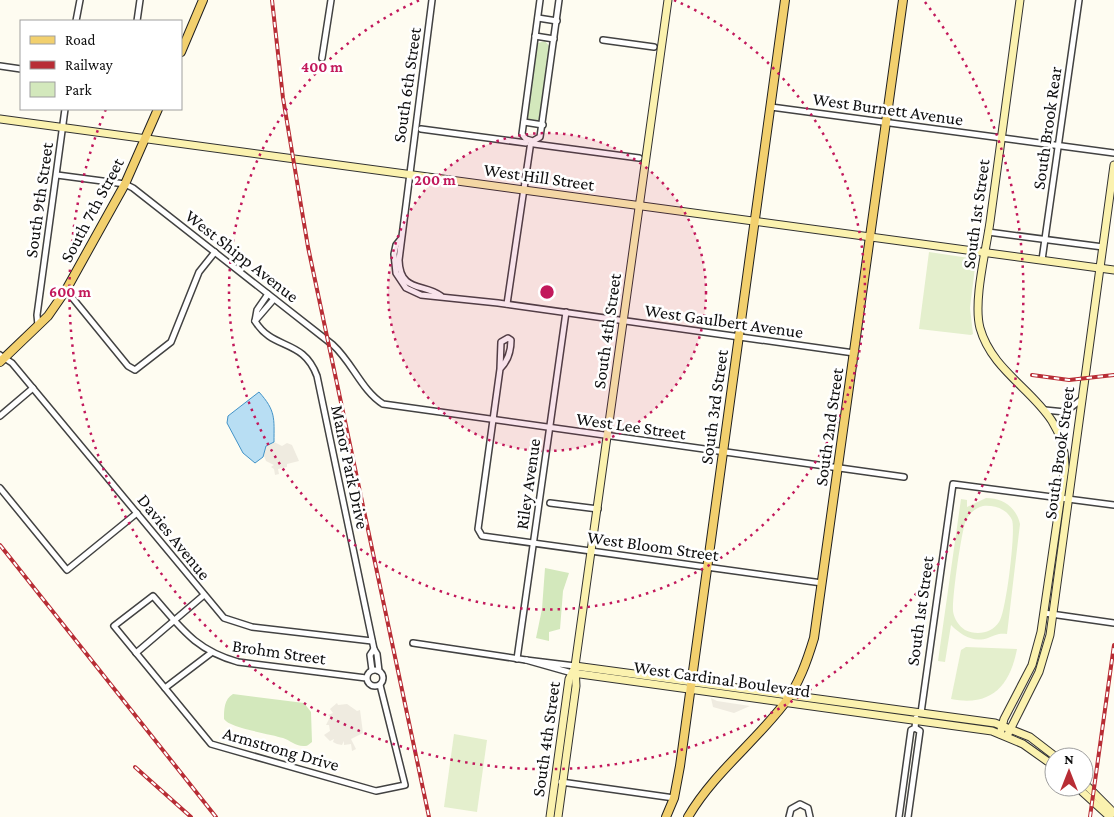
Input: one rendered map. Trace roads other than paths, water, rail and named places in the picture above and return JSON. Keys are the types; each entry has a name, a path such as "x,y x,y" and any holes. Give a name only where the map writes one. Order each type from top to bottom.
{"main road":[{"path":"182,50 203,0"},
{"name":"South 3rd Street","path":"666,817 674,798 690,690 786,0"},
{"name":"South 2nd Street","path":"688,817 710,785 787,699 804,669 814,638 903,0"},
{"name":"South 7th Street","path":"1,359 38,326 66,290 125,184 158,110"}],"street":[{"path":"76,20 80,0"},
{"path":"137,20 140,0"},
{"path":"322,58 331,0"},
{"name":"South 6th Street","path":"400,234 432,0"},
{"path":"507,304 530,143 522,134 540,0"},
{"path":"530,143 539,139 543,125 559,0"},
{"name":"South 4th Street","path":"550,817 592,552 668,0"},
{"name":"South 1st Street","path":"916,724 953,484 1060,498 1065,467 1064,450 1058,431 1045,410 996,359 985,341 978,309 1020,0"},
{"name":"South Brook Rear","path":"1042,260 1078,0"},
{"path":"538,18 557,21"},
{"path":"535,36 554,39"},
{"path":"603,40 654,47"},
{"path":"0,66 20,69"},
{"name":"West Burnett Avenue","path":"771,107 1114,153"},
{"name":"South 9th Street","path":"38,326 37,315 64,110"},
{"name":"West Hill Street","path":"0,119 1114,270"},
{"path":"524,122 543,125"},
{"path":"421,129 639,158"},
{"name":"South Brook Street","path":"1007,736 1042,665 1049,638 1114,166"},
{"name":"West Shipp Avenue","path":"56,175 125,184 215,252 340,351 374,397 383,404"},
{"path":"988,232 1103,247"},
{"name":"West Gaulbert Avenue","path":"400,234 400,240 396,244 394,262 400,281 417,294 507,304 854,353"},
{"path":"66,290 128,366 135,370 171,342 199,272 215,252"},
{"path":"255,321 257,310 268,294"},
{"path":"255,321 274,299"},
{"name":"Riley Avenue","path":"517,659 566,312"},
{"name":"Manor Park Drive","path":"255,321 265,334 275,341 300,351 312,365 317,376 372,641 377,654 379,671 383,679 380,685 405,786"},
{"path":"492,421 500,368 501,342 508,338 511,340 510,350 505,364 500,368"},
{"name":"Davies Avenue","path":"1,359 12,363 217,612 236,623 372,641"},
{"path":"0,416 33,388"},
{"path":"1045,410 1065,412 1082,398"},
{"name":"West Lee Street","path":"383,404 492,421 904,477"},
{"name":"West Bloom Street","path":"492,421 478,529 480,535 486,538 822,583"},
{"path":"0,488 67,570 137,513"},
{"path":"1060,498 1114,505"},
{"name":"South Brook Street","path":"1000,734 1002,725 1032,665 1044,613 1060,498"},
{"path":"550,503 598,508"},
{"path":"136,653 204,595"},
{"name":"Brohm Street","path":"114,626 152,596 195,643 211,653 238,662 366,678"},
{"path":"1044,613 1114,623"},
{"name":"Armstrong Drive","path":"114,626 211,744 376,791 405,786"},
{"name":"West Cardinal Boulevard","path":"413,643 526,660 574,671 690,690 919,712 1002,725 1030,737 1044,748"},
{"name":"Manor Park Drive","path":"372,670 370,655 374,649"},
{"path":"165,688 211,653"},
{"path":"379,671 372,670 366,678 370,686 380,685"},
{"name":"South 4th Street","path":"558,817 574,671"},
{"name":"West Cardinal Boulevard","path":"574,671 691,682 916,724 969,727 1007,736 1030,748 1044,758"},
{"path":"899,817 911,730 916,724 920,731 908,817"},
{"path":"555,781 674,798"},
{"path":"1094,793 1114,813"},
{"path":"1088,797 1110,817"},
{"path":"789,817 791,809 800,804 808,808 810,817"}],"water":[{"path":"259,392 269,404 273,415 274,442 266,446 263,457 255,463 243,453 227,423 228,416"}],"railway":[{"path":"272,0 283,98 308,247 429,817"},
{"path":"1032,375 1069,380 1114,375"},
{"path":"0,545 216,817"},
{"path":"1090,817 1114,645"},
{"path":"135,767 191,817"}]}
